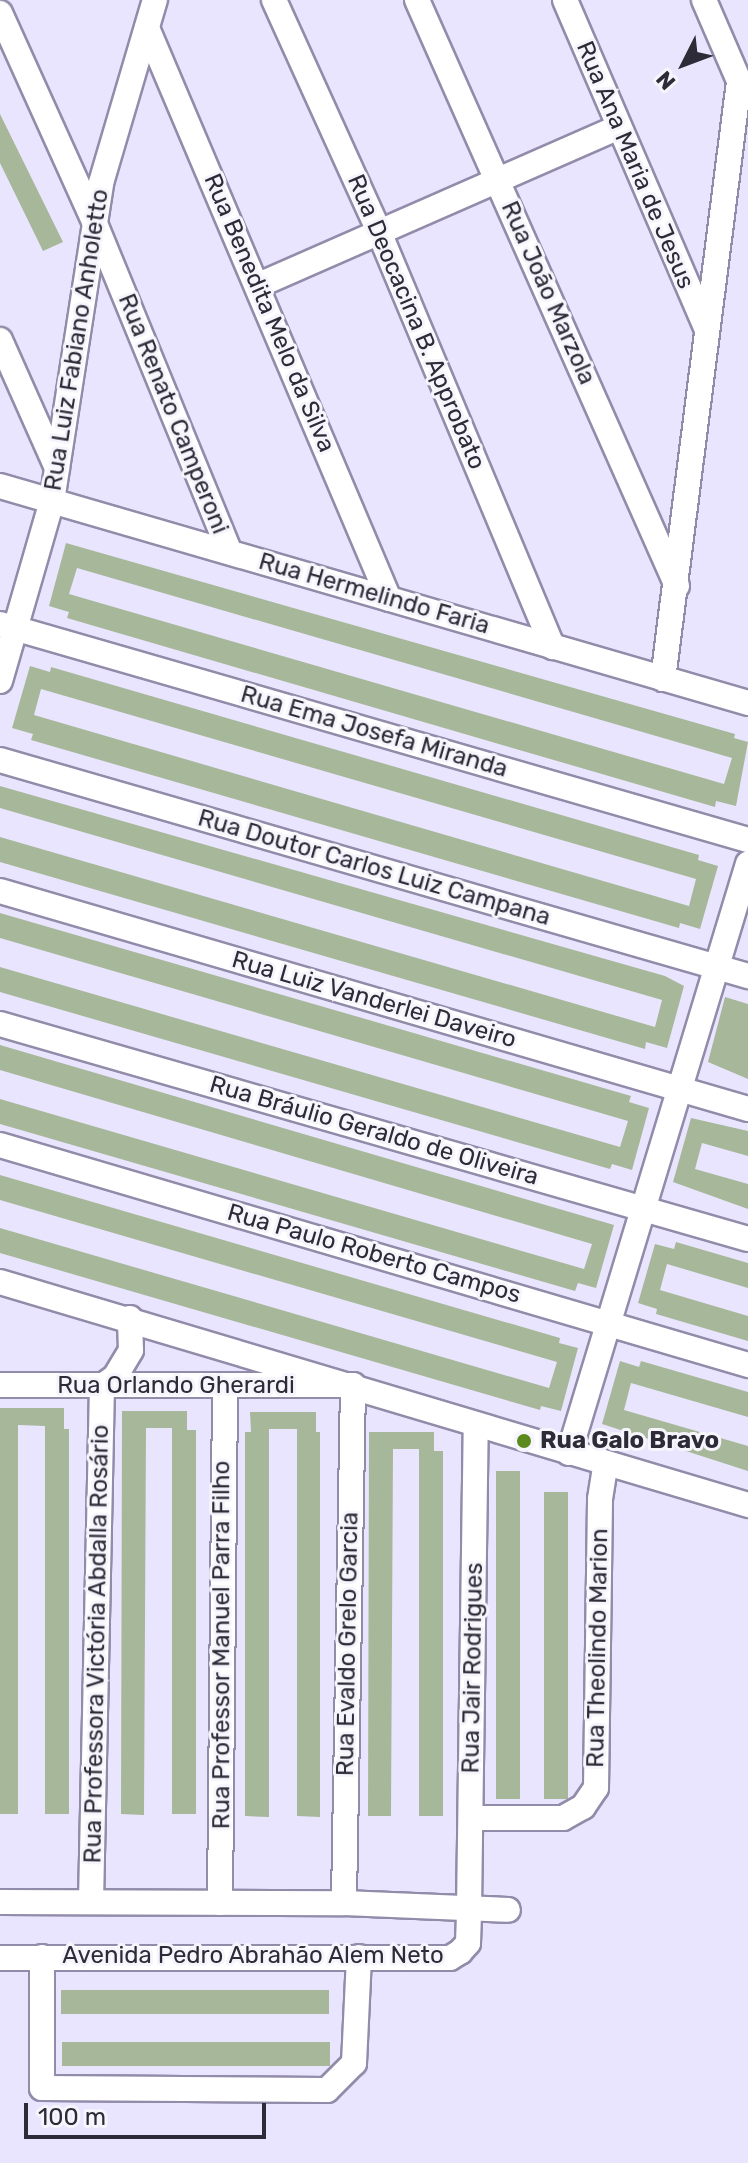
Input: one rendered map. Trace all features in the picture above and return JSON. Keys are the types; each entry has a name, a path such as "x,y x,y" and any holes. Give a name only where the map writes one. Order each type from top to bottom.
{"street":[{"name":"Rua Luiz Fabiano Anholetto","path":"0,681 8,627 52,501 94,221 155,0"},
{"name":"Rua Deocacina B. Approbato","path":"274,0 379,232 553,647"},
{"name":"Rua João Marzola","path":"417,0 677,586"},
{"name":"Rua Ana Maria de Jesus","path":"565,0 706,329"},
{"path":"663,679 677,586 706,329 744,92 704,0"},
{"name":"Rua Renato Camperoni","path":"0,13 94,221 230,552"},
{"name":"Rua Benedita Melo da Silva","path":"147,28 259,285 389,599"},
{"path":"259,285 619,127"},
{"path":"0,340 57,468"},
{"name":"Rua Hermelindo Faria","path":"0,486 748,703"},
{"name":"Rua Ema Josefa Miranda","path":"8,627 748,840"},
{"name":"Rua Doutor Carlos Luiz Campana","path":"0,760 748,976"},
{"path":"569,1453 748,864"},
{"name":"Rua Luiz Vanderlei Daveiro","path":"0,891 748,1109"},
{"name":"Rua Bráulio Geraldo de Oliveira","path":"0,1024 748,1239"},
{"name":"Rua Paulo Roberto Campos","path":"0,1145 748,1365"},
{"path":"0,1282 353,1385 476,1428 748,1505"},
{"path":"102,1386 115,1377 131,1350 130,1318"},
{"name":"Rua Orlando Gherardi","path":"0,1385 353,1385"},
{"name":"Rua Evaldo Grelo Garcia","path":"344,1903 353,1385"},
{"name":"Rua Professora Victória Abdalla Rosário","path":"91,1902 102,1386"},
{"name":"Rua Professor Manuel Parra Filho","path":"220,1903 225,1387"},
{"name":"Rua Jair Rodrigues","path":"469,1909 476,1428"},
{"name":"Rua Theolindo Marion","path":"471,1818 563,1818 583,1807 596,1788 600,1499 605,1466"},
{"name":"Avenida Pedro Abrahão Alem Neto","path":"0,1902 344,1903 508,1910"},
{"name":"Avenida Pedro Abrahão Alem Neto","path":"0,1958 450,1958 468,1943 469,1909"},
{"path":"42,1957 42,2088 327,2090 354,2063 359,1957"}],"building":[{"path":"0,114 63,242 43,251 0,163"},
{"path":"66,543 735,734 734,738 748,742 736,806 716,801 715,807 67,618 69,612 49,606","holes":["77,568 732,758 724,784 69,594"]},
{"path":"30,666 50,672 51,667 699,855 698,860 718,866 700,929 680,923 679,928 31,740 33,734 12,728","holes":["41,689 696,879 689,906 34,715"]},
{"path":"0,786 665,976 684,986 667,1048 646,1042 645,1049 0,862 0,837 655,1027 662,1000 0,808"},
{"path":"0,913 631,1096 629,1102 649,1108 632,1170 612,1164 610,1169 0,992 0,967 620,1147 628,1121 0,938"},
{"path":"725,997 748,1004 748,1079 708,1062"},
{"path":"0,1045 614,1225 596,1288 578,1283 575,1291 0,1124 0,1099 584,1269 592,1244 0,1070"},
{"path":"691,1118 748,1131 748,1156 702,1143 695,1169 748,1184 748,1209 673,1182"},
{"path":"0,1175 560,1338 559,1343 578,1348 561,1411 541,1406 540,1410 0,1253 0,1228 549,1388 557,1362 0,1200"},
{"path":"676,1242 748,1263 748,1288 667,1264 660,1290 748,1316 748,1341 656,1314 657,1309 638,1303 655,1244 674,1249"},
{"path":"620,1361 639,1367 641,1361 748,1392 748,1417 631,1383 624,1410 748,1446 748,1471 602,1424"},
{"path":"0,1408 64,1408 64,1429 69,1429 69,1814 45,1814 45,1426 18,1425 18,1814 0,1814"},
{"path":"122,1411 187,1411 187,1430 196,1430 196,1814 172,1814 172,1428 146,1428 144,1815 121,1814"},
{"path":"250,1412 316,1412 316,1432 320,1432 320,1817 297,1816 297,1429 269,1429 269,1817 245,1816 245,1432 251,1432"},
{"path":"369,1432 434,1432 434,1451 443,1451 443,1816 419,1816 419,1449 393,1449 391,1816 368,1816"},
{"path":"496,1471 520,1471 520,1799 496,1799"},
{"path":"544,1492 568,1492 568,1799 544,1799"},
{"path":"61,1990 329,1990 329,2014 61,2014"},
{"path":"62,2042 330,2042 330,2066 62,2066"}],"place":[{"name":"Rua Galo Bravo","path":"524,1441"}]}
